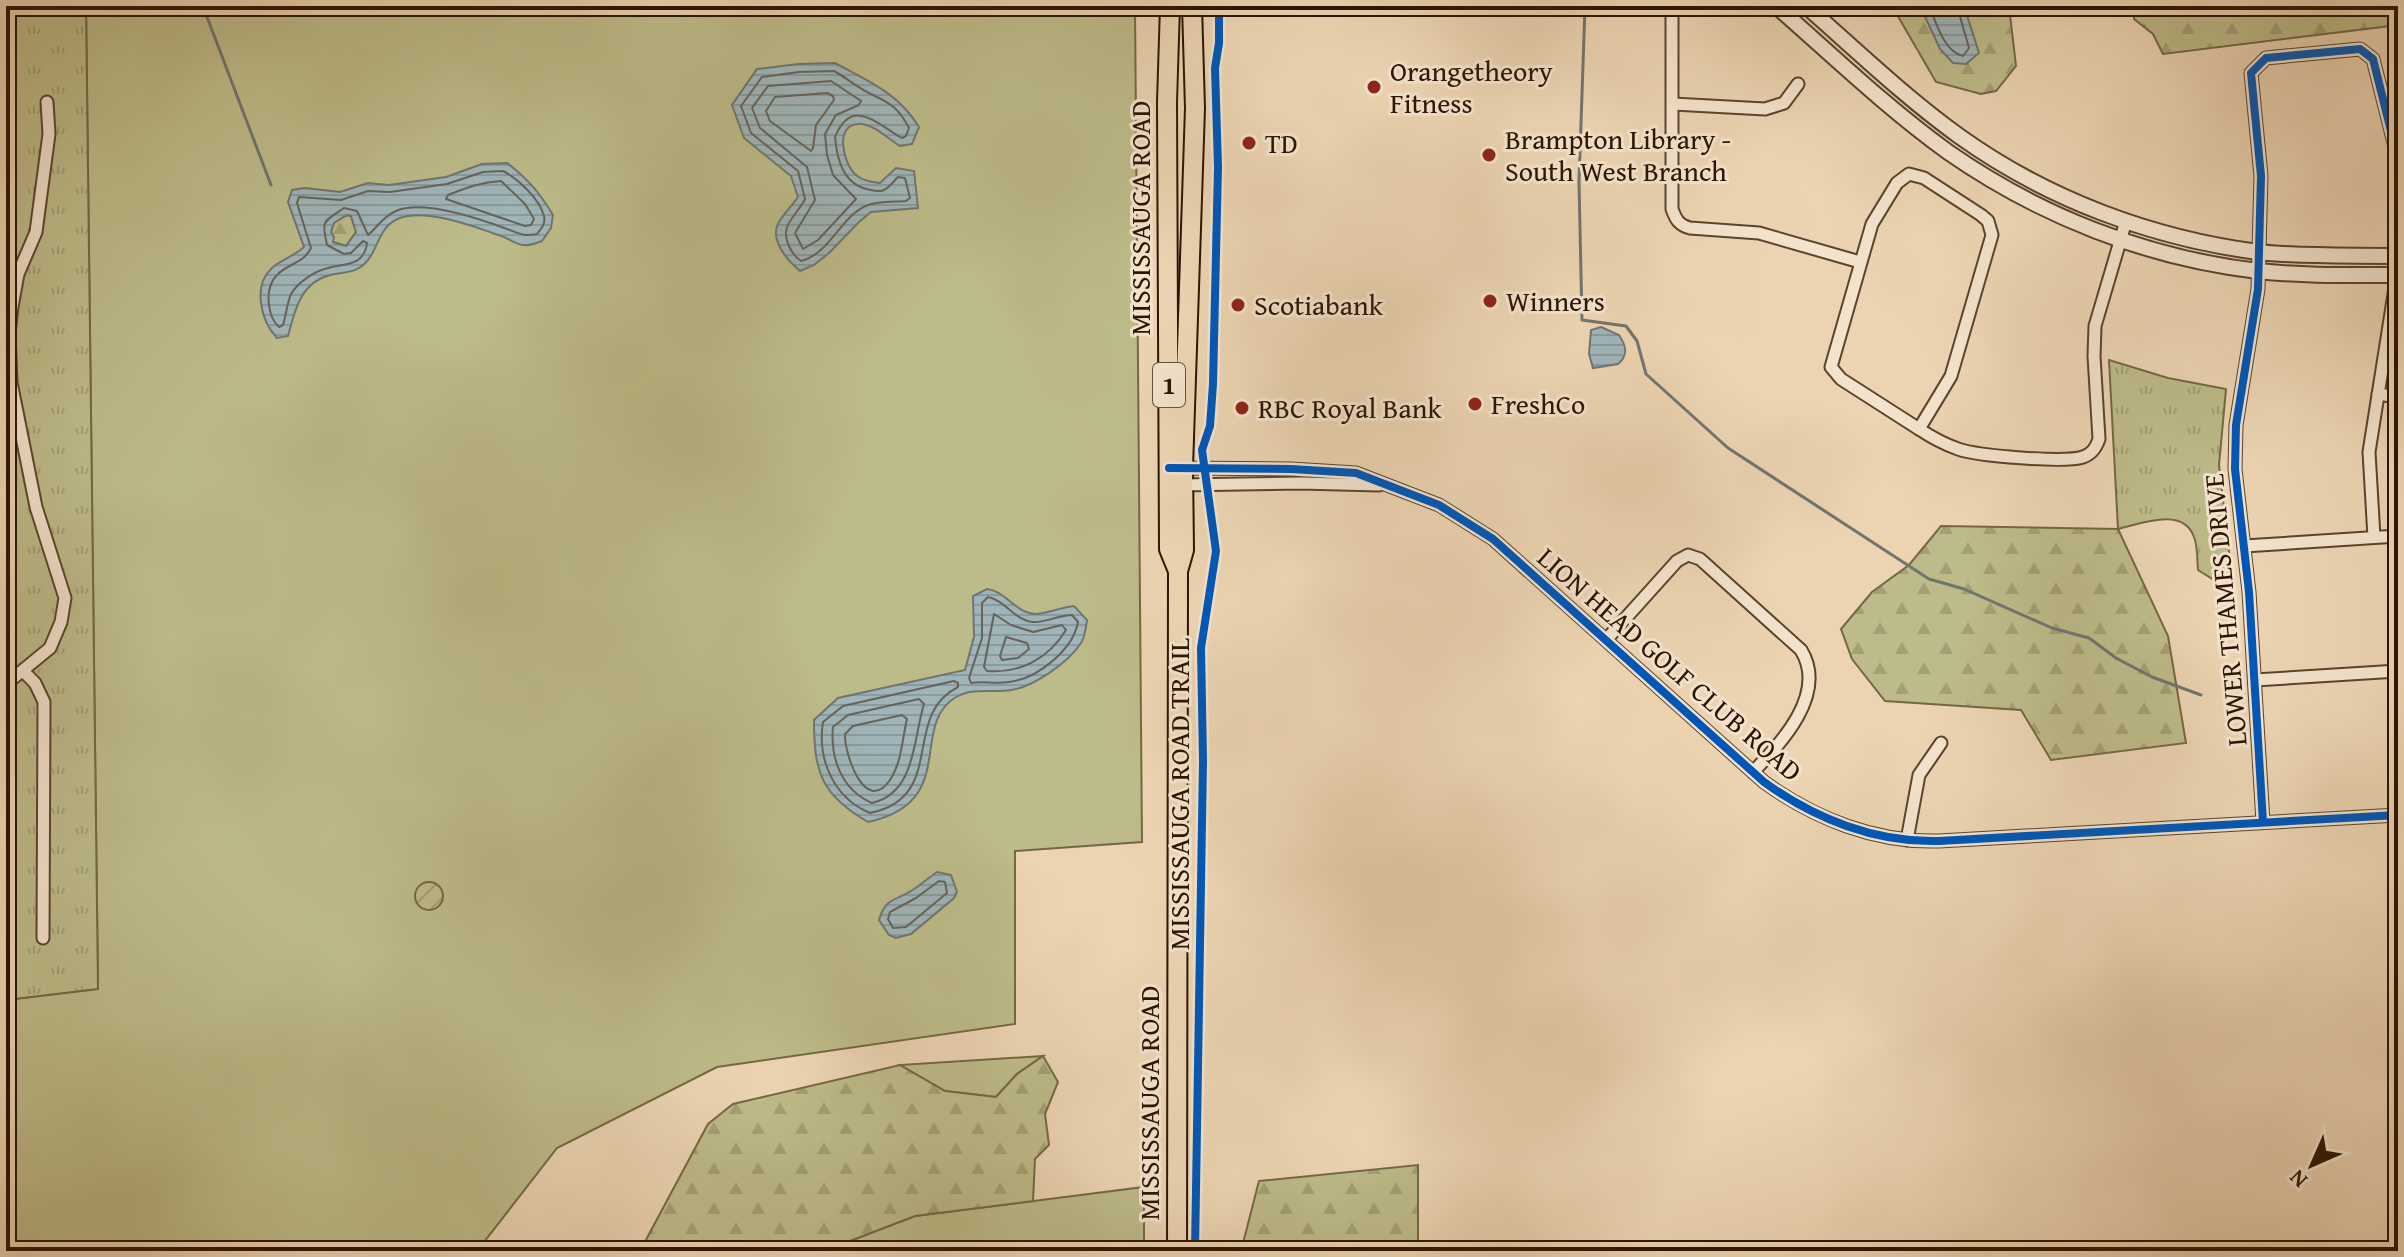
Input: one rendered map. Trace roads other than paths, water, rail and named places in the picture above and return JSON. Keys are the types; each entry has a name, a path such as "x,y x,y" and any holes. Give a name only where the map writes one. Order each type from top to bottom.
{"main road":[{"name":"MISSISSAUGA ROAD","path":"1170,6 1167,102 1176,476 1184,550 1178,571 1177,1251"},
{"name":"MISSISSAUGA ROAD","path":"1176,476 1195,108 1192,6"}],"street":[{"path":"1672,6 1672,209 1675,219 1681,225 1759,233 1860,262"},
{"path":"1776,6 1912,124 1958,159 2034,203 2120,241 2185,259 2259,271 2398,275 2369,452 2374,537"},
{"path":"1806,6 1920,105 1981,150 2056,193 2159,232 2259,252 2398,256"},
{"name":"LOWER THAMES DRIVE","path":"2263,822 2255,680 2235,448 2259,271 2261,176 2251,73 2266,58 2360,49 2368,53 2375,67 2398,159"},
{"path":"1673,104 1765,109 1784,103 1798,84"},
{"path":"6,684 50,648 61,622 65,598 36,507 19,430 10,366 12,307 18,274 36,232 49,134 47,102"},
{"path":"1919,429 1951,376 1992,227 1981,215 1924,178 1909,174 1897,183 1876,215 1831,367 1841,379 1919,429 1944,444 1976,454 2070,459 2086,457 2094,450 2099,439 2095,326 2126,221"},
{"path":"2378,394 2398,397"},
{"name":"LION HEAD GOLF CLUB ROAD","path":"1176,476 1356,473 1439,505 1478,527 1753,772 1785,796 1856,829 1907,840 1984,839 2398,815"},
{"path":"2244,546 2398,536"},
{"path":"1606,640 1677,561 1688,555 1700,559 1805,657 1808,689 1800,709 1784,737 1753,772"},
{"path":"2255,680 2398,671"},
{"path":"24,672 35,683 44,702 43,938"},
{"path":"1907,840 1919,775 1941,743"}],"water":[{"path":"1920,6 1964,6 1979,53 1966,64 1953,63 1940,49"},
{"path":"835,63 892,97 919,127 912,144 900,146 871,127 852,125 844,136 843,145 851,170 865,180 880,183 896,168 914,171 918,208 871,212 829,253 800,271 786,256 776,237 780,221 798,197 791,176 744,138 732,105 757,69"},
{"path":"507,163 538,193 553,215 551,228 542,241 521,245 451,220 423,215 400,218 386,228 371,256 359,268 320,279 305,291 288,336 277,338 271,331 261,303 262,284 272,268 304,247 288,202 292,190 305,188 340,192 368,183 389,185 446,177 482,164","holes":["347,215 351,216 356,232 346,246 333,242 331,232 334,223"]},
{"path":"1601,327 1619,335 1625,346 1625,354 1618,364 1593,368 1589,354 1591,330"},
{"path":"987,589 1030,613 1074,606 1087,620 1082,641 1059,666 1020,688 976,691 956,697 942,710 935,726 924,781 914,798 896,812 868,822 840,802 823,780 816,754 814,720 838,698 965,670 974,637 973,596"},
{"path":"937,872 951,875 957,892 954,898 911,934 896,938 889,935 879,920 884,908"}],"waterway":[{"path":"195,6 207,17 271,185"},
{"path":"1585,6 1579,182 1582,320 1626,326 1637,341 1646,374 1728,448 1929,579 1964,589 2052,628 2089,638 2116,658 2152,677 2201,695"}],"place":[{"name":"Orangetheory Fitness","path":"1374,87"},
{"name":"TD","path":"1249,143"},
{"name":"Brampton Library - South West Branch","path":"1489,155"},
{"name":"Winners","path":"1490,301"},
{"name":"Scotiabank","path":"1238,305"},
{"name":"FreshCo","path":"1475,404"},
{"name":"RBC Royal Bank","path":"1242,408"}]}
